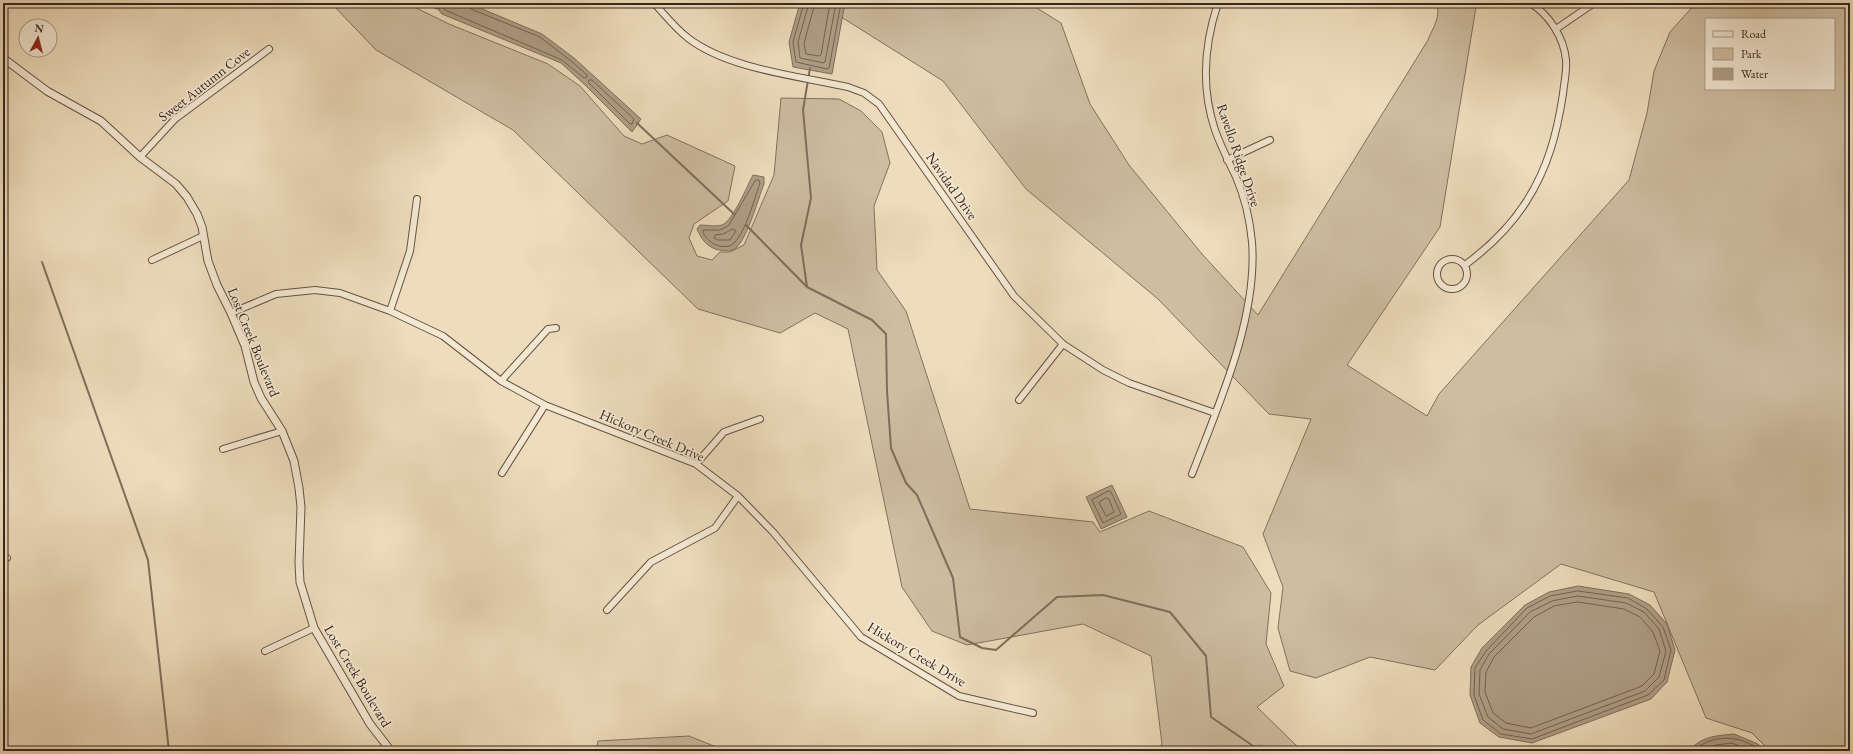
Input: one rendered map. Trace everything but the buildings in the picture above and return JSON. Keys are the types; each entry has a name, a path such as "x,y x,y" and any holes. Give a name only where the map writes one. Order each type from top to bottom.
{"street":[{"name":"Navidad Drive","path":"654,3 678,29 706,50 762,69 848,86 864,93 879,104 1014,296 1063,344 1102,370 1129,383 1215,413"},
{"name":"Ravello Ridge Drive","path":"1192,474 1232,370 1250,297 1252,271 1252,241 1247,210 1236,177 1227,160 1215,129 1210,111 1206,78 1209,37 1218,3"},
{"path":"1393,3 1415,3"},
{"path":"1465,266 1484,250 1511,222 1526,202 1546,164 1558,126 1566,71 1564,51 1556,29 1546,17 1530,3"},
{"path":"1556,29 1594,3"},
{"name":"Sweet Autumn Cove","path":"140,157 175,119 269,49"},
{"name":"Lost Creek Boulevard","path":"3,58 47,91 101,121 140,157 176,184 187,197 197,214 208,261 217,285 245,346 254,382 261,398 282,431 294,461 301,507 298,563 300,582 314,628 370,724 391,751"},
{"path":"1227,160 1270,140"},
{"path":"390,311 410,251 417,199"},
{"path":"152,260 203,236"},
{"path":"1447,260 1457,260 1465,266 1467,275 1464,283 1460,286 1450,288 1442,284 1439,280 1438,271 1440,266 1447,260"},
{"name":"Hickory Creek Drive","path":"231,313 276,294 315,290 340,293 390,311 443,336 501,381 545,405 696,464 738,496 773,532 861,637 959,696 1033,713"},
{"path":"501,381 548,329 556,328"},
{"path":"1019,400 1063,344"},
{"path":"502,473 545,405"},
{"path":"696,464 724,432 760,419"},
{"path":"223,449 282,431"},
{"path":"607,610 651,562 715,528 738,496"},
{"path":"265,651 314,628"}],"green space":[{"path":"331,3 406,3 449,24 548,64 580,86 624,136 642,144 667,135 735,166 728,201 694,224 689,238 697,256 712,260 720,252 730,252 744,245 774,175 781,98 839,99 861,111 882,132 890,163 874,206 877,270 906,311 970,509 1093,522 1100,532 1149,511 1243,547 1271,593 1266,644 1284,686 1257,707 1302,751 1157,751 1162,744 1151,656 1083,624 967,645 932,631 902,587 848,329 815,313 780,333 698,309 513,130 376,50"},
{"path":"819,3 1029,3 1061,23 1090,104 1129,165 1202,254 1258,315 1428,40 1438,12 1435,3 1475,3 1476,7 1440,227 1347,365 1427,416 1439,394 1629,180 1647,113 1654,71 1670,32 1696,3 1850,3 1850,751 1770,751 1752,733 1706,718 1654,592 1561,564 1478,625 1435,670 1370,657 1316,678 1290,671 1278,628 1283,587 1263,534 1311,419 1269,414 1158,299 1026,189 943,81"},
{"path":"689,736 726,751 596,751 598,741"}],"water":[{"path":"468,3 542,34 574,58 641,119 632,132 561,63 442,14 434,4"},
{"path":"800,3 845,3 832,74 793,67 789,42"},
{"path":"753,175 764,177 764,184 749,226 741,242 735,249 726,251 711,247 703,240 697,229 700,225 719,226 726,222 731,217"},
{"path":"1112,485 1127,517 1101,529 1086,497"},
{"path":"1578,586 1629,594 1650,605 1667,624 1675,650 1667,682 1651,699 1532,743 1499,737 1480,723 1470,695 1471,667 1482,648 1525,605 1549,592"},
{"path":"1734,734 1758,744 1764,751 1689,751 1699,742 1709,738"}],"waterway":[{"path":"423,3 439,9"},
{"path":"807,287 801,245 811,198 803,110 810,68"},
{"path":"637,123 734,214"},
{"path":"746,225 807,287 872,320 886,334 887,391 891,448 906,483 917,495 953,578 960,637 982,648 996,650 1057,597 1103,595 1170,612 1206,656 1211,717 1259,750"},
{"path":"42,262 148,560 169,751"}]}
